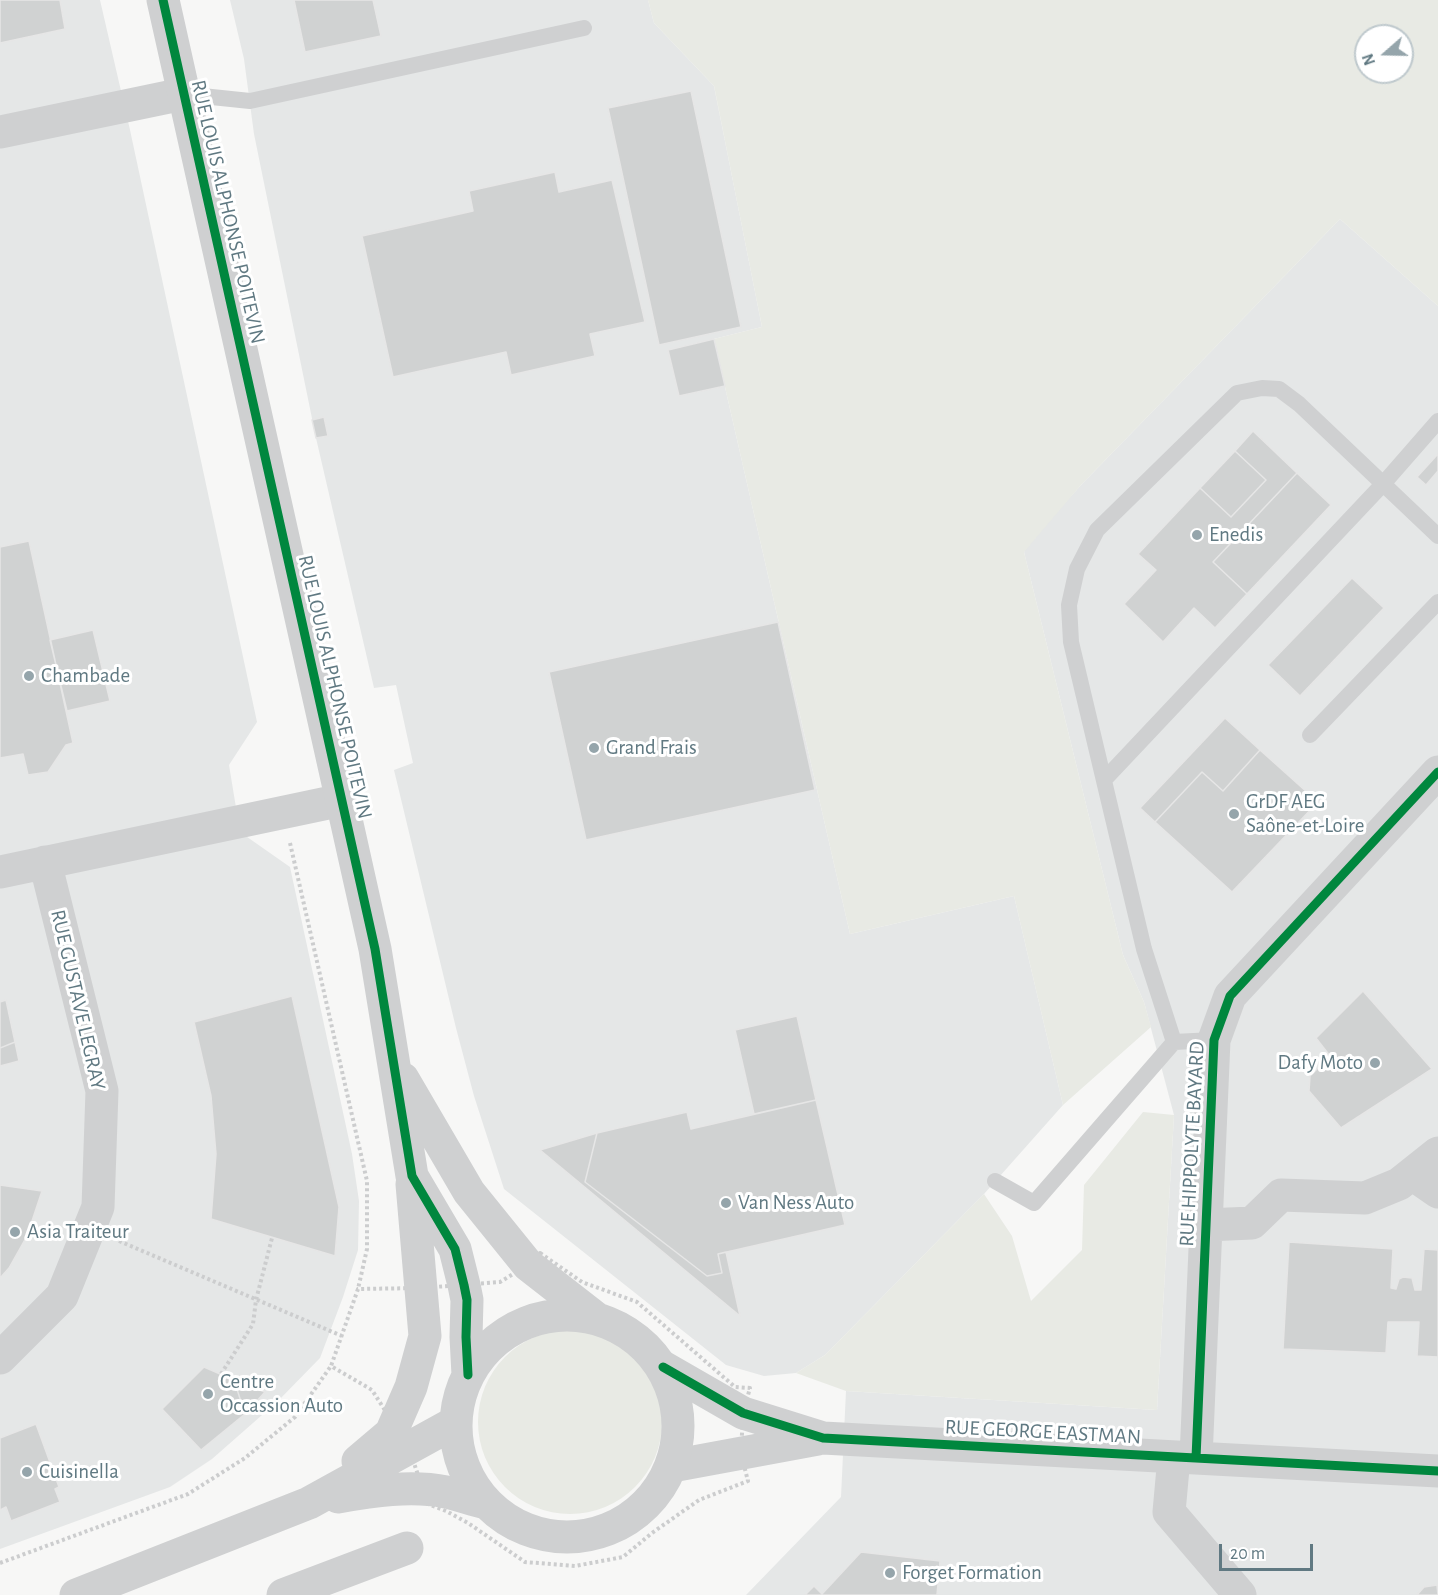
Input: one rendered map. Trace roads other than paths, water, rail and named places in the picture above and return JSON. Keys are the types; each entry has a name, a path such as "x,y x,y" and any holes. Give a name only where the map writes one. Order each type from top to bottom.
{"street":[{"name":"RUE LOUIS ALPHONSE POITEVIN","path":"164,0 183,94 375,949 412,1176 455,1249 464,1285 467,1300 468,1376"},
{"path":"0,132 183,94"},
{"name":"RUE HIPPOLYTE BAYARD","path":"1240,1595 1169,1512 1185,1457 1206,1225 1214,1040 1230,996 1438,772"},
{"path":"0,872 342,800"},
{"name":"RUE GUSTAVE LEGRAY","path":"0,1358 62,1296 98,1207 102,1091 45,862"},
{"name":"RUE LOUIS ALPHONSE POITEVIN","path":"394,1064 469,1192 528,1265 596,1318"},
{"path":"1206,1225 1252,1224 1281,1195 1365,1198 1399,1184 1425,1183 1438,1153"},
{"path":"402,1437 411,1387 425,1336 412,1176"},
{"path":"558,1314 596,1318 634,1336 663,1367 679,1416 672,1466 653,1499 624,1523 589,1536 552,1537 516,1526 486,1503 463,1466 456,1422 468,1376 490,1345 522,1324 558,1314"},
{"name":"RUE GEORGE EASTMAN","path":"663,1367 743,1413 823,1438"},
{"path":"309,1503 391,1433 402,1437 456,1422"},
{"name":"RUE GEORGE EASTMAN","path":"672,1466 823,1438 1438,1471"},
{"path":"76,1595 309,1503 376,1491 423,1490 444,1491 486,1503"},
{"path":"283,1595 407,1548"}],"lane":[{"path":"183,94 250,101 584,28"},
{"path":"1174,1042 1144,950 1071,642 1069,605 1077,569 1097,530 1237,393 1262,388 1279,389 1299,404 1438,536"},
{"path":"1104,780 1383,484 1438,421"},
{"path":"1310,735 1438,602"},
{"path":"995,1181 1034,1203 1174,1042 1214,1040"}],"place":[{"name":"Enedis","path":"1197,535"},
{"name":"Chambade","path":"29,676"},
{"name":"Grand Frais","path":"594,748"},
{"name":"GrDF AEG Saône-et-Loire","path":"1234,814"},
{"name":"Dafy Moto","path":"1375,1063"},
{"name":"Van Ness Auto","path":"726,1203"},
{"name":"Asia Traiteur","path":"15,1232"},
{"name":"Centre Occassion Auto","path":"208,1394"},
{"name":"Cuisinella","path":"27,1472"},
{"name":"Forget Formation","path":"890,1573"}]}
